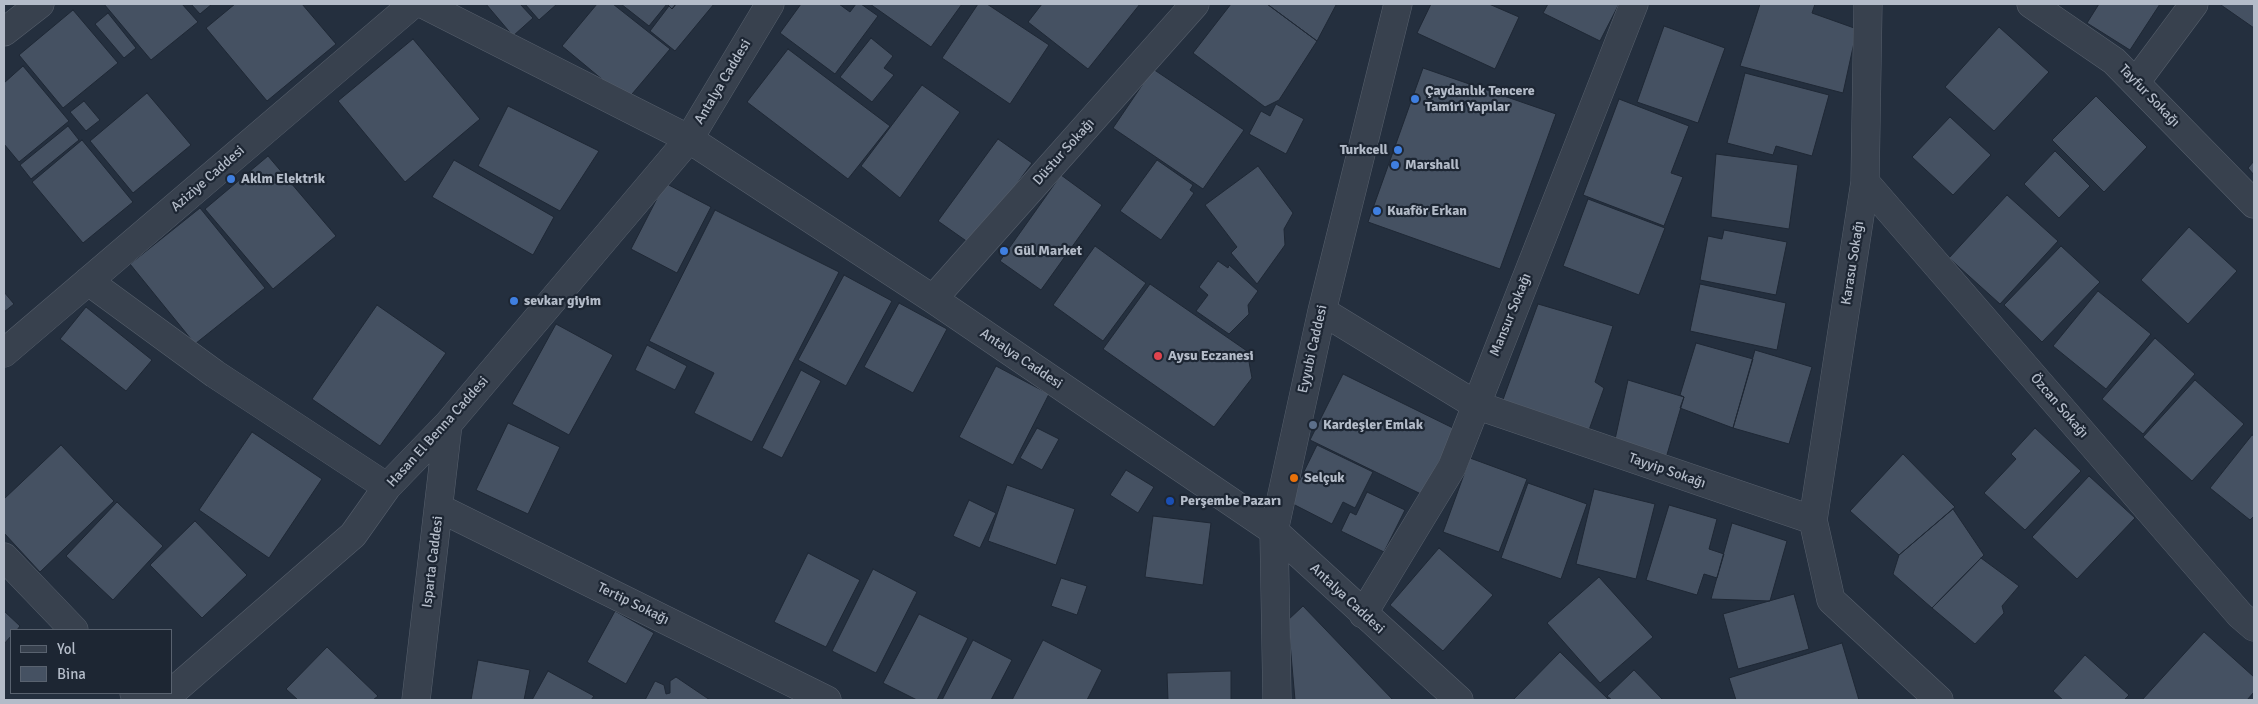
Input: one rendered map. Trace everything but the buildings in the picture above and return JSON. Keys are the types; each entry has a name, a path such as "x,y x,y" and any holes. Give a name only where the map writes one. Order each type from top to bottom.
{"street":[{"path":"4,32 40,4"},
{"name":"Aziziye Caddesi","path":"4,353 412,4"},
{"path":"422,4 689,139"},
{"name":"Antalya Caddesi","path":"770,4 689,139 933,300 1274,531 1459,700"},
{"name":"Düstur Sokağı","path":"933,300 1195,4"},
{"name":"Eyyubi Caddesi","path":"1277,700 1274,531 1322,311 1398,4"},
{"name":"Mansur Sokağı","path":"1363,614 1452,467 1634,4"},
{"name":"Karasu Sokağı","path":"1813,520 1865,182 1868,4"},
{"name":"Tayfur Sokağı","path":"2030,4 2114,61 2254,204"},
{"path":"2136,82 2194,4"},
{"name":"Hasan El Benna Caddesi","path":"172,692 353,535 387,487 448,424 689,139"},
{"name":"Özcan Sokağı","path":"1865,182 2240,615 2254,627"},
{"path":"88,281 215,374 387,487"},
{"name":"Tayyip Sokağı","path":"1322,311 1476,405 1813,520"},
{"name":"Isparta Caddesi","path":"416,700 448,424"},
{"name":"Tertip Sokağı","path":"439,508 827,700"},
{"path":"1813,520 1831,600 1939,700"},
{"path":"4,558 73,629"}],"place":[{"name":"Çaydanlık Tencere Tamiri Yapılar","path":"1415,99"},
{"name":"Turkcell","path":"1398,150"},
{"name":"Marshall","path":"1395,165"},
{"name":"Aklm Elektrik","path":"231,179"},
{"name":"Kuaför Erkan","path":"1377,211"},
{"name":"Gül Market","path":"1004,251"},
{"name":"sevkar giyim","path":"514,301"},
{"name":"Aysu Eczanesi","path":"1158,356"},
{"name":"Kardeşler Emlak","path":"1313,425"},
{"name":"Selçuk","path":"1294,478"},
{"name":"Perşembe Pazarı","path":"1170,501"}]}
